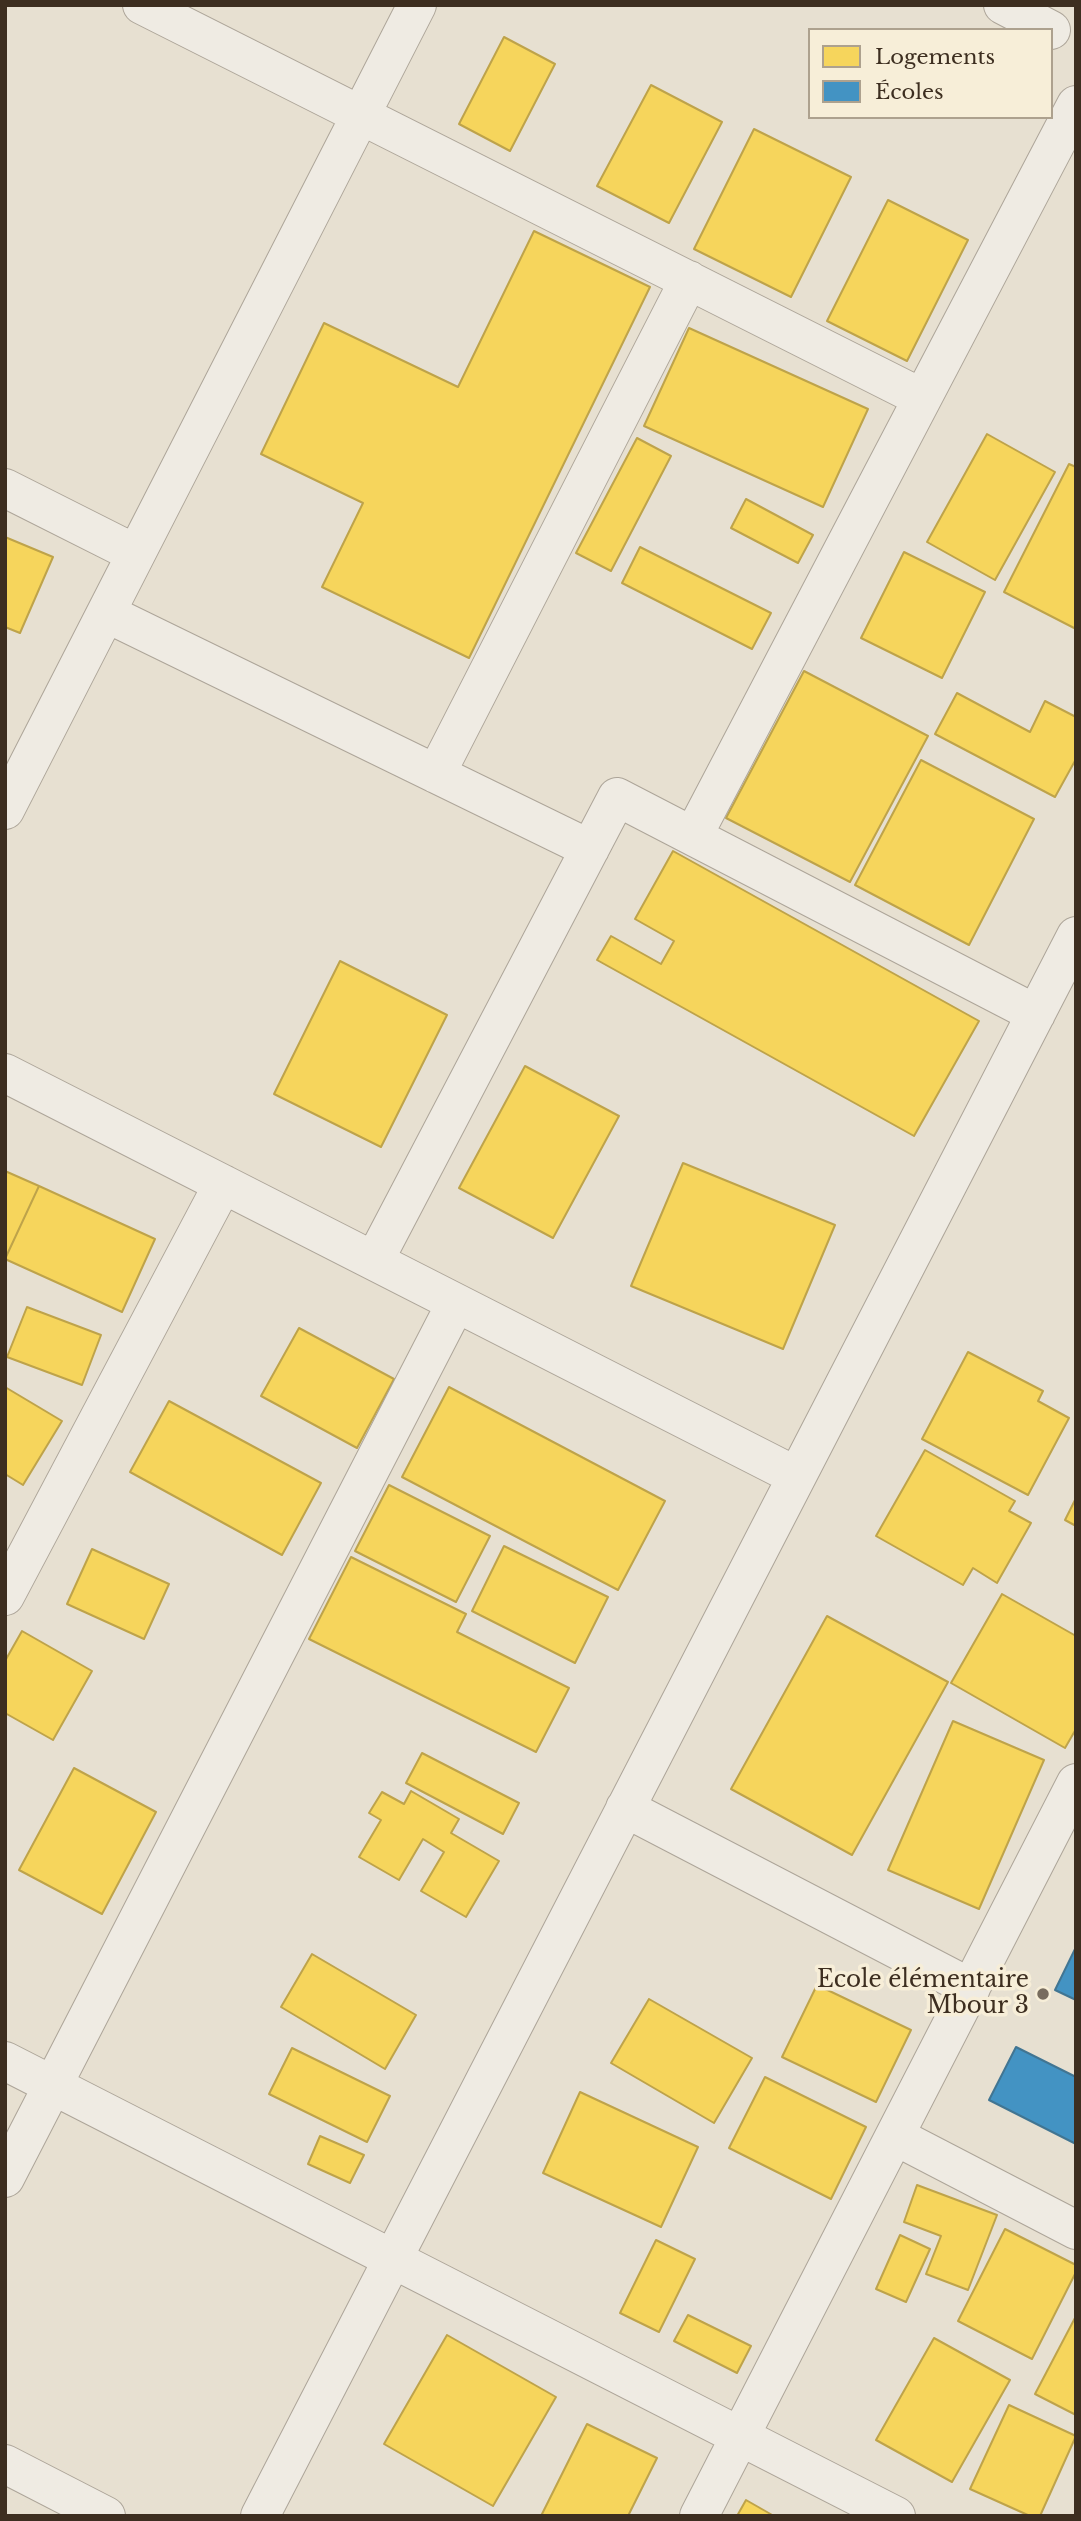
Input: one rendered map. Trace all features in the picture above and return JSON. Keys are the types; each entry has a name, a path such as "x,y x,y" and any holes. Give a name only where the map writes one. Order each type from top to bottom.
{"street":[{"path":"142,5 922,398"},
{"path":"5,810 417,5"},
{"path":"1003,5 1047,28"},
{"path":"1053,31 1076,43"},
{"path":"693,836 1076,105"},
{"path":"436,774 689,280"},
{"path":"5,488 136,554"},
{"path":"106,613 590,849"},
{"path":"374,1261 617,797 1036,1014"},
{"path":"260,2516 1076,936"},
{"path":"5,1073 796,1476"},
{"path":"5,1596 223,1184"},
{"path":"5,2178 456,1303"},
{"path":"699,2516 1076,1783"},
{"path":"625,1808 971,1988"},
{"path":"5,2062 896,2516"},
{"path":"895,2136 1076,2230"},
{"path":"5,2465 106,2516"}],"building: Logements":[{"path":"504,37 555,64 510,151 459,124"},
{"path":"651,85 722,122 669,223 597,186"},
{"path":"754,129 851,177 791,297 694,249"},
{"path":"888,200 968,240 907,361 827,321"},
{"path":"534,231 650,287 469,658 322,587 363,503 261,454 324,323 458,387"},
{"path":"689,328 868,409 823,507 644,426"},
{"path":"987,434 1055,472 995,580 927,542"},
{"path":"637,438 671,456 611,571 576,553"},
{"path":"1069,464 1076,467 1076,629 1004,592"},
{"path":"746,499 813,535 798,563 731,528"},
{"path":"5,537 53,557 20,633 5,627"},
{"path":"640,547 771,613 752,649 622,583"},
{"path":"904,552 985,592 942,678 861,638"},
{"path":"804,671 928,736 850,882 726,818"},
{"path":"957,693 1030,732 1045,701 1076,717 1076,759 1055,797 935,734"},
{"path":"921,760 1034,819 969,945 855,885"},
{"path":"673,851 979,1021 914,1136 597,960 611,936 661,964 674,941 635,919"},
{"path":"340,961 447,1015 381,1147 274,1094"},
{"path":"525,1066 619,1116 553,1238 459,1188"},
{"path":"683,1163 835,1225 783,1349 631,1286"},
{"path":"5,1171 39,1186 5,1259"},
{"path":"39,1186 155,1239 122,1312 5,1259"},
{"path":"27,1307 101,1335 82,1385 7,1357"},
{"path":"299,1328 394,1379 357,1448 261,1396"},
{"path":"968,1352 1043,1391 1038,1401 1069,1418 1028,1495 922,1439"},
{"path":"5,1387 62,1421 23,1485 5,1474"},
{"path":"449,1387 665,1501 618,1590 402,1477"},
{"path":"169,1401 321,1483 282,1555 130,1472"},
{"path":"925,1450 1015,1501 1009,1511 1031,1523 997,1583 973,1568 963,1585 876,1536"},
{"path":"389,1485 490,1536 456,1602 355,1551"},
{"path":"1076,1498 1076,1526 1065,1520"},
{"path":"504,1546 608,1597 575,1663 472,1611"},
{"path":"92,1549 169,1584 144,1639 67,1604"},
{"path":"351,1557 466,1614 457,1632 569,1688 536,1752 309,1639"},
{"path":"1002,1594 1076,1636 1076,1729 1065,1748 951,1683"},
{"path":"827,1616 948,1682 852,1855 731,1789"},
{"path":"22,1631 92,1671 53,1740 5,1713 5,1661"},
{"path":"953,1721 1044,1760 979,1909 888,1870"},
{"path":"422,1753 519,1803 503,1834 406,1783"},
{"path":"74,1768 156,1812 102,1914 19,1870"},
{"path":"411,1791 459,1819 451,1833 499,1861 466,1917 421,1891 444,1852 423,1839 399,1880 359,1857 381,1820 369,1813 382,1792 404,1804"},
{"path":"312,1954 416,2015 385,2069 281,2007"},
{"path":"817,1985 911,2030 876,2102 782,2057"},
{"path":"649,1999 752,2058 714,2123 611,2063"},
{"path":"292,2048 390,2096 367,2142 269,2094"},
{"path":"765,2077 866,2127 831,2199 729,2148"},
{"path":"580,2092 698,2147 661,2227 543,2173"},
{"path":"320,2136 364,2155 350,2183 308,2164"},
{"path":"917,2185 997,2215 968,2290 926,2274 941,2236 904,2222"},
{"path":"1005,2229 1076,2265 1076,2272 1032,2359 958,2321"},
{"path":"900,2235 930,2249 906,2302 876,2289"},
{"path":"656,2240 695,2259 659,2332 620,2313"},
{"path":"688,2315 751,2346 737,2373 674,2341"},
{"path":"1076,2316 1076,2415 1035,2394"},
{"path":"447,2335 556,2397 493,2506 384,2444"},
{"path":"934,2338 1010,2380 952,2482 876,2440"},
{"path":"1009,2405 1076,2436 1040,2516 1030,2516 970,2489"},
{"path":"587,2424 657,2458 628,2516 541,2516"},
{"path":"746,2500 774,2516 737,2516"}],"building: Écoles":[{"path":"1076,1947 1076,2000 1055,1990"},
{"path":"1016,2047 1076,2077 1076,2144 989,2100"}],"place":[{"name":"Ecole élémentaire Mbour 3","path":"1043,1994"}]}
